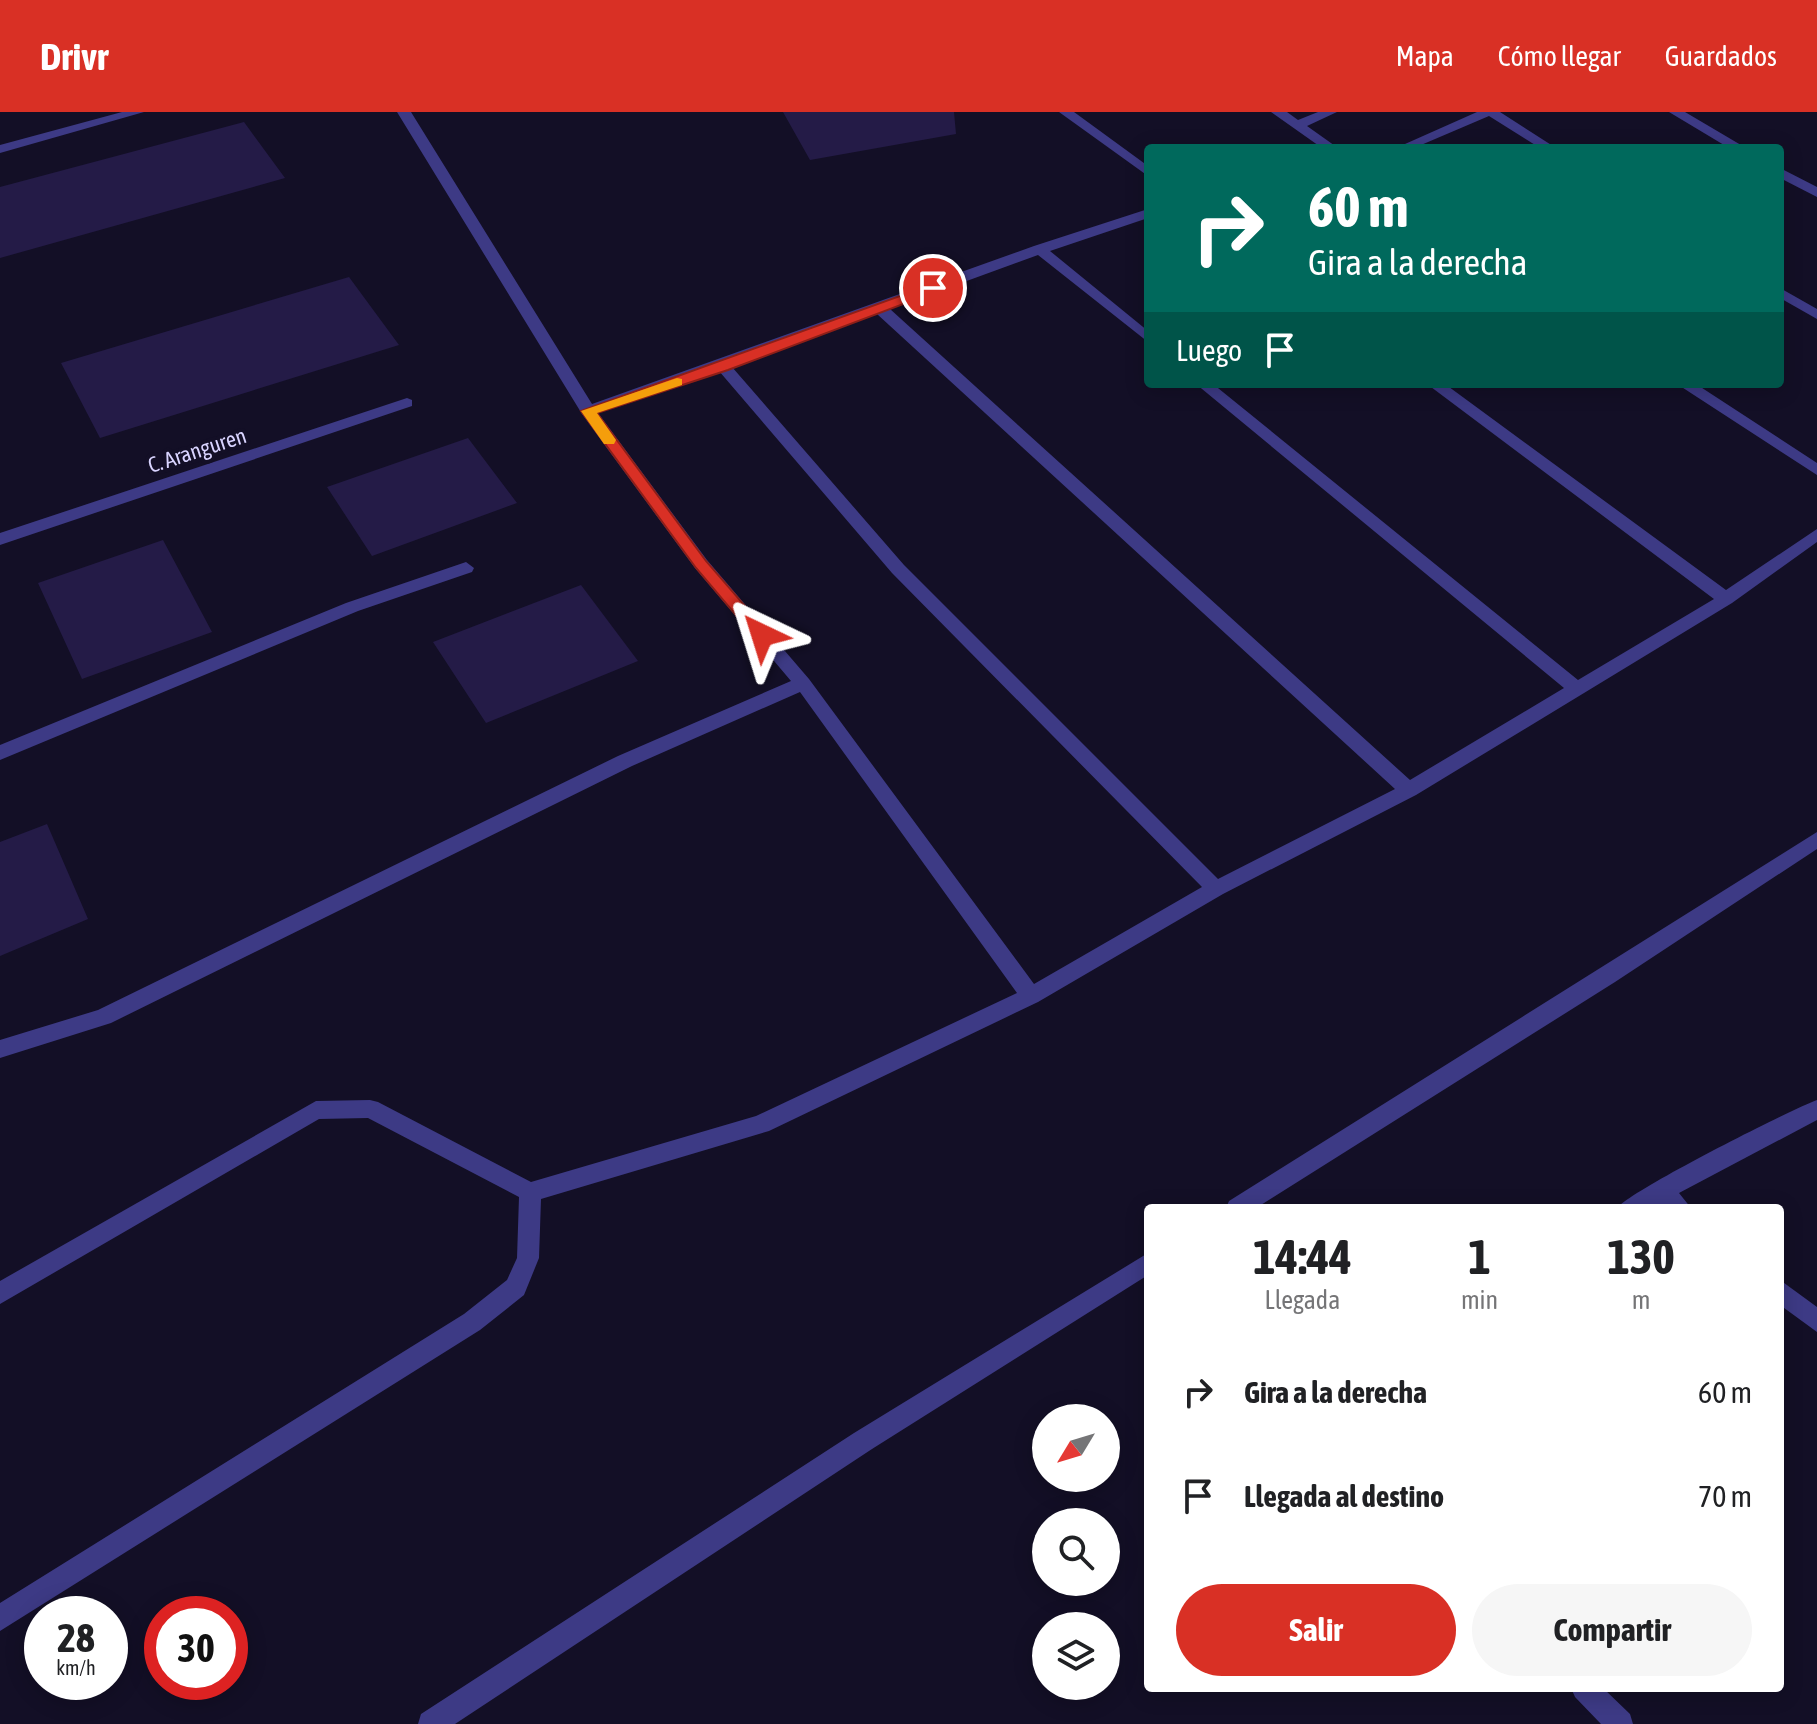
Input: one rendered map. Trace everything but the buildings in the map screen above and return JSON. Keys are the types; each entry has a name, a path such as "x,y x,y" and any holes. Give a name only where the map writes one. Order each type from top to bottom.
{"street":[{"path":"0,149 137,112"},
{"path":"404,112 588,411 701,564 803,683 1031,996"},
{"path":"1066,112 1144,169"},
{"path":"1278,112 1323,144"},
{"path":"1297,125 1330,112"},
{"path":"1413,144 1489,112 1542,144"},
{"path":"1676,112 1732,144"},
{"path":"1784,174 1817,193"},
{"path":"588,411 724,367 1039,249 1144,214"},
{"path":"1039,249 1144,335"},
{"path":"1784,294 1817,315"},
{"path":"880,308 1409,790"},
{"path":"724,367 898,569 1216,889"},
{"path":"1209,388 1578,690"},
{"path":"1440,388 1726,599"},
{"path":"1692,388 1812,462"},
{"name":"C. Aranguren","path":"0,539 407,403"},
{"path":"0,1293 316,1110 370,1109 530,1192 761,1124 1031,996 1216,889 1409,790 1726,599 1817,534"},
{"path":"0,753 352,607 466,568"},
{"path":"0,1049 104,1017 625,761 803,683"},
{"path":"1243,1204 1608,976 1817,839"},
{"path":"1636,1204 1817,1109"},
{"path":"1659,1190 1675,1204"},
{"path":"0,1618 472,1322 516,1287 528,1258 530,1192"},
{"path":"431,1724 863,1441 1144,1265"},
{"path":"1784,1294 1817,1321"},
{"path":"1588,1692 1620,1724"}],"slow traffic":[{"path":"609,440 588,411 677,382"}],"route":[{"path":"762,635 701,564 588,411 724,367 933,288"}]}
